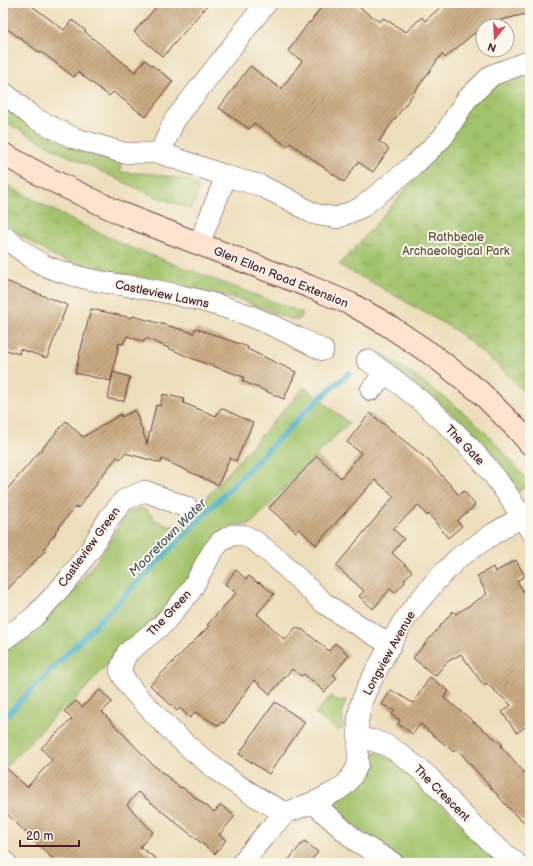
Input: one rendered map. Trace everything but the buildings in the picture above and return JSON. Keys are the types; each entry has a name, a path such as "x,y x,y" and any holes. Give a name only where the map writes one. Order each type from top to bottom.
{"street":[{"path":"160,153 174,121 266,3"},
{"path":"3,92 34,118 74,138 124,153 160,153 226,176 259,185 314,214 337,218 362,207 414,165 444,137 466,100 492,75 530,61"},
{"name":"Glen Ellan Road Extension","path":"3,154 43,176 122,214 351,304 386,324 434,356 480,392 530,444"},
{"path":"199,244 226,176"},
{"name":"Castleview Lawns","path":"3,236 22,251 47,267 113,284 180,296 223,307 259,319 323,350"},
{"name":"The Gate","path":"367,360 427,406 481,460 527,519"},
{"path":"371,390 385,373"},
{"name":"Castleview Green","path":"3,640 34,617 68,580 91,549 109,518 124,500 145,491 188,508"},
{"name":"Longview Avenue","path":"242,863 268,831 286,813 319,800 338,790 346,784 354,773 358,764 358,720 361,703 368,686 391,644 414,607 458,558 493,534 527,519"},
{"name":"The Green","path":"286,813 266,803 225,776 192,750 158,718 124,680 120,670 127,653 162,624 190,592 212,552 220,542 232,535 242,535 255,541 275,557 324,603 345,618 391,644"},
{"name":"The Crescent","path":"359,739 372,740 386,745 399,753 428,776 459,811 489,841 516,863"},
{"path":"319,800 321,810 356,841 393,863"},
{"path":"3,860 6,863"}],"green space":[{"name":"Rathbeale Archaeological Park","path":"530,68 530,398 502,369 455,330 339,265 450,138 470,104 493,83"},
{"path":"3,104 46,135 95,156 121,163 120,172 155,174 192,181 199,188 195,201 190,209 145,192 62,153 3,121"},
{"path":"3,183 70,219 127,246 303,313 298,320 289,319 241,300 142,277 98,271 55,257 20,235 3,221"},
{"path":"380,352 436,391 486,433 530,484 530,491 528,493 523,488 519,492 492,456 470,431 431,397 376,357"},
{"path":"304,387 349,423 251,524 227,526 158,617 122,645 104,668 66,710 63,707 3,770 3,653 32,631 58,608 99,558 127,513 140,508 148,511 156,520 169,526 181,526"},
{"path":"331,696 339,702 346,699 342,712 344,728 337,730 315,714"},
{"path":"375,752 381,753 413,775 501,863 406,863 344,817 336,808 337,801 367,757"}],"waterway":[{"name":"Mooretown Water","path":"3,719 315,402 349,373"}]}
